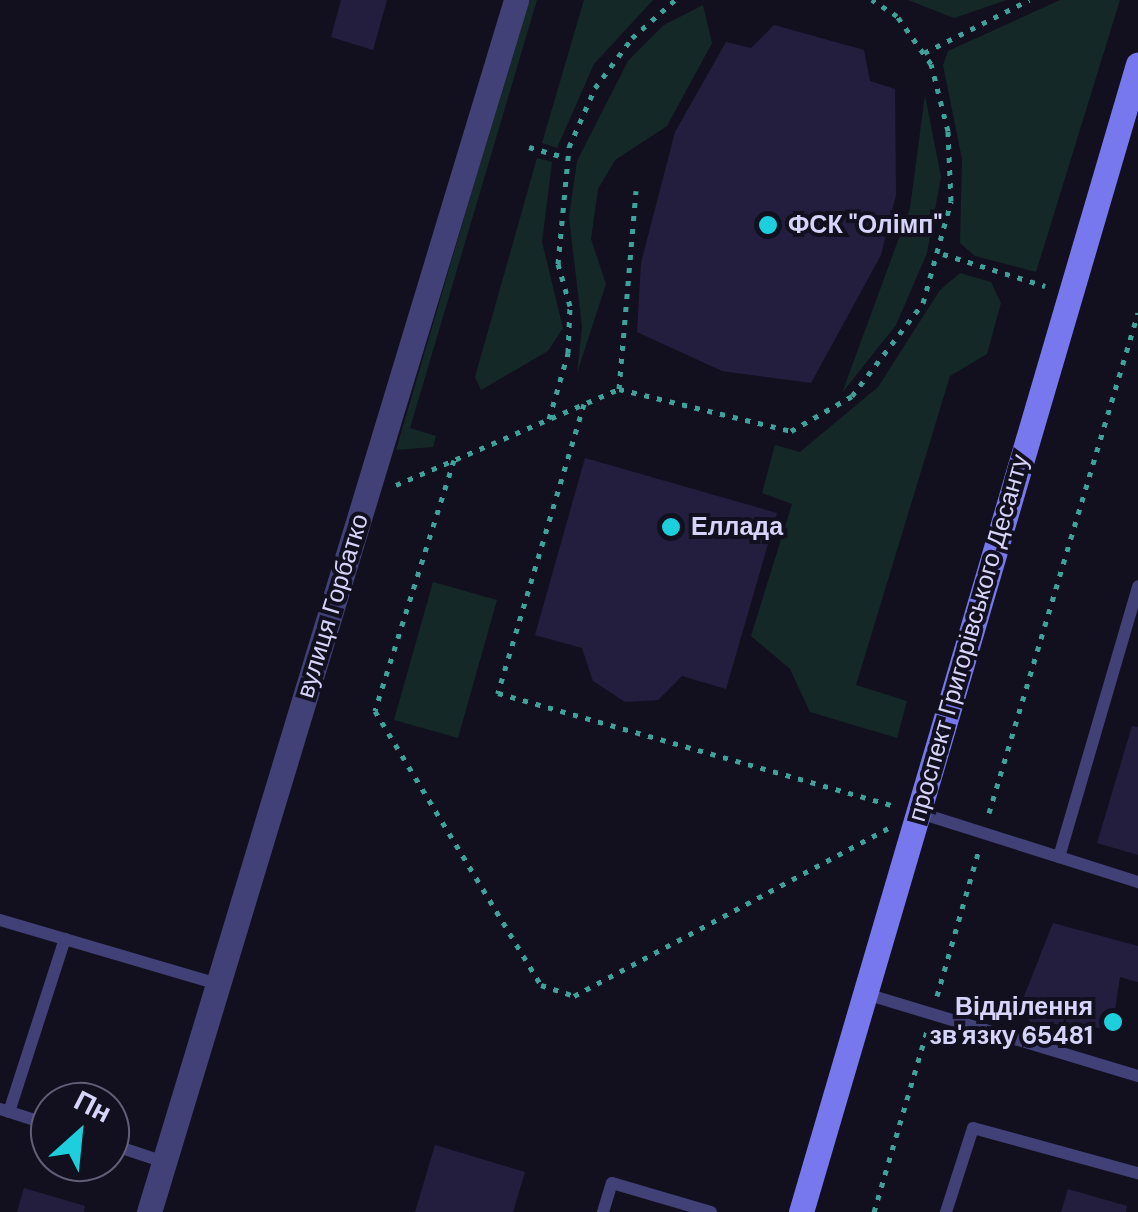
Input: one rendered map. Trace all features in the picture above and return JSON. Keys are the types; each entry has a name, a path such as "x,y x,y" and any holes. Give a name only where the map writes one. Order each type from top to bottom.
{"street":[{"name":"вулиця Горбатко","path":"149,1212 516,0"},
{"name":"проспект Григорівського Десанту","path":"802,1212 1138,64"}],"lane":[{"path":"1059,857 1138,586"},
{"path":"917,812 1138,882"},
{"path":"0,920 218,984"},
{"path":"30,1118 4,1110 65,940"},
{"path":"866,994 1138,1076"},
{"path":"946,1212 973,1128 1138,1172"},
{"path":"130,1151 164,1162"},
{"path":"603,1212 612,1183 711,1212"}],"path":[{"path":"549,420 568,353 570,306 558,264 567,158 596,88 632,38 675,0"},
{"path":"365,498 619,390 790,431 852,396 886,361 923,303 942,254 952,200 948,130 924,54 897,16 872,0"},
{"path":"924,54 1029,0"},
{"path":"529,147 567,158"},
{"path":"619,390 636,191"},
{"path":"942,254 1070,294"},
{"path":"874,1212 1138,313"},
{"path":"584,404 498,693 917,812"},
{"path":"454,460 375,711 541,985 574,996 917,812"}],"green space":[{"path":"528,0 537,0 410,428 436,436 433,447 396,450"},
{"path":"584,0 653,0 594,64 557,148 542,143"},
{"path":"908,0 1007,0 954,18"},
{"path":"1060,0 1120,0 1036,272 975,256 960,243 962,159 943,65 948,51"},
{"path":"703,5 712,43 667,126 615,160 598,189 591,239 606,284 577,373 582,327 569,217 577,161 628,61 664,25"},
{"path":"925,95 941,177 927,253 896,325 842,393 910,208"},
{"path":"537,158 552,162 542,242 563,328 548,351 481,390 475,377"},
{"path":"960,273 991,282 1001,303 987,354 950,376 856,685 907,701 897,738 810,712 790,669 751,636 792,504 762,493 775,445 800,452 878,387 940,290"},
{"path":"433,582 497,600 458,738 394,720"}],"building":[{"path":"341,0 387,0 373,50 331,37"},
{"name":"ФСК \"Олімп\"","path":"774,25 864,50 870,81 895,89 896,195 881,255 811,383 722,371 637,332 641,263 675,132 726,42 751,48"},
{"path":"585,458 777,513 726,689 682,676 658,700 625,702 593,681 582,648 535,635"},
{"path":"1132,726 1138,727 1138,855 1097,843"},
{"path":"1053,923 1138,946 1138,982 1120,977 1112,1029 1031,1022 1019,1009"},
{"path":"435,1145 525,1172 513,1212 415,1212"},
{"path":"24,1188 85,1206 84,1212 17,1212"},
{"path":"1068,1189 1127,1206 1126,1212 1061,1212"}],"place":[{"name":"ФСК \"Олімп\"","path":"768,225"},
{"name":"Еллада","path":"671,527"},
{"name":"Відділення зв'язку 65481","path":"1113,1022"}]}
